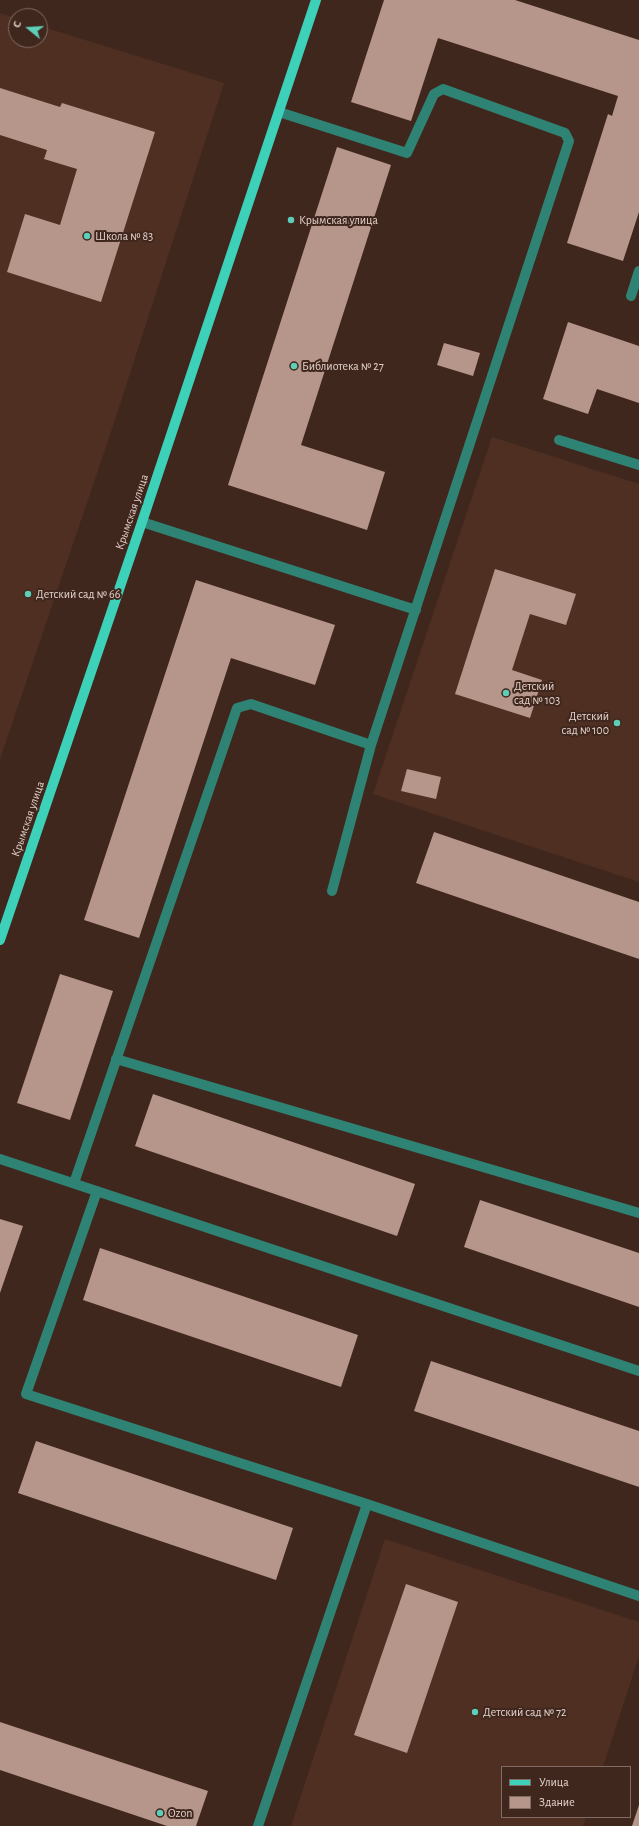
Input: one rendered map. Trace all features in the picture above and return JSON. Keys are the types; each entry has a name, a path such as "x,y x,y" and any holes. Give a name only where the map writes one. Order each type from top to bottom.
{"main road":[{"name":"Крымская улица","path":"0,940 142,522 316,0"}],"street":[{"path":"279,112 407,153 434,94 443,89 565,133 569,141 371,745 332,891"},
{"path":"631,296 639,271"},
{"path":"559,440 639,464"},
{"path":"142,522 416,610"},
{"path":"74,1183 237,708 251,704 371,745"},
{"path":"116,1059 639,1213"},
{"path":"0,1159 639,1371"},
{"path":"98,1191 26,1394 367,1504 639,1596"},
{"path":"258,1826 367,1504"}],"shaded area":[{"name":"Школа № 83","path":"0,13 8,16 8,48 48,48 48,28 224,83 112,429 0,759"},
{"name":"Детский сад № 103","path":"492,437 639,484 639,882 373,794"},
{"name":"Детский сад № 72","path":"385,1539 639,1622 639,1656 603,1766 501,1766 501,1818 586,1818 583,1826 291,1826"}],"building":[{"path":"384,0 515,0 639,40 639,212 623,261 567,243 608,114 612,116 618,96 438,38 411,121 351,102"},
{"path":"0,88 60,107 62,103 155,132 101,302 7,272 25,214 60,225 77,169 44,159 47,150 0,135"},
{"path":"337,147 391,165 301,445 385,472 367,530 228,485"},
{"path":"568,322 639,346 639,403 597,389 588,414 543,399"},
{"path":"444,343 480,353 473,376 437,365"},
{"path":"495,569 576,594 566,625 530,614 512,670 542,680 530,718 455,694"},
{"path":"196,580 335,625 315,685 231,658 139,938 84,920"},
{"path":"407,769 441,777 436,799 401,791"},
{"path":"434,832 639,902 639,959 416,883"},
{"path":"60,974 113,991 70,1120 17,1103"},
{"path":"153,1094 415,1184 397,1236 135,1146"},
{"path":"480,1200 639,1253 639,1307 464,1247"},
{"path":"0,1219 23,1226 0,1293"},
{"path":"100,1248 358,1335 341,1387 83,1300"},
{"path":"431,1361 639,1431 639,1487 414,1411"},
{"path":"36,1441 293,1528 276,1580 18,1493"},
{"path":"406,1584 458,1602 407,1753 354,1735"},
{"path":"0,1722 208,1791 196,1826 167,1826 0,1770"},
{"path":"639,1805 639,1826 632,1826"}],"place":[{"name":"Крымская улица","path":"291,220"},
{"name":"Школа № 83","path":"87,236"},
{"name":"Библиотека № 27","path":"294,366"},
{"name":"Детский сад № 66","path":"28,594"},
{"name":"Детский сад № 103","path":"506,693"},
{"name":"Детский сад № 100","path":"617,723"},
{"name":"Детский сад № 72","path":"475,1712"},
{"name":"Ozon","path":"160,1813"}]}
